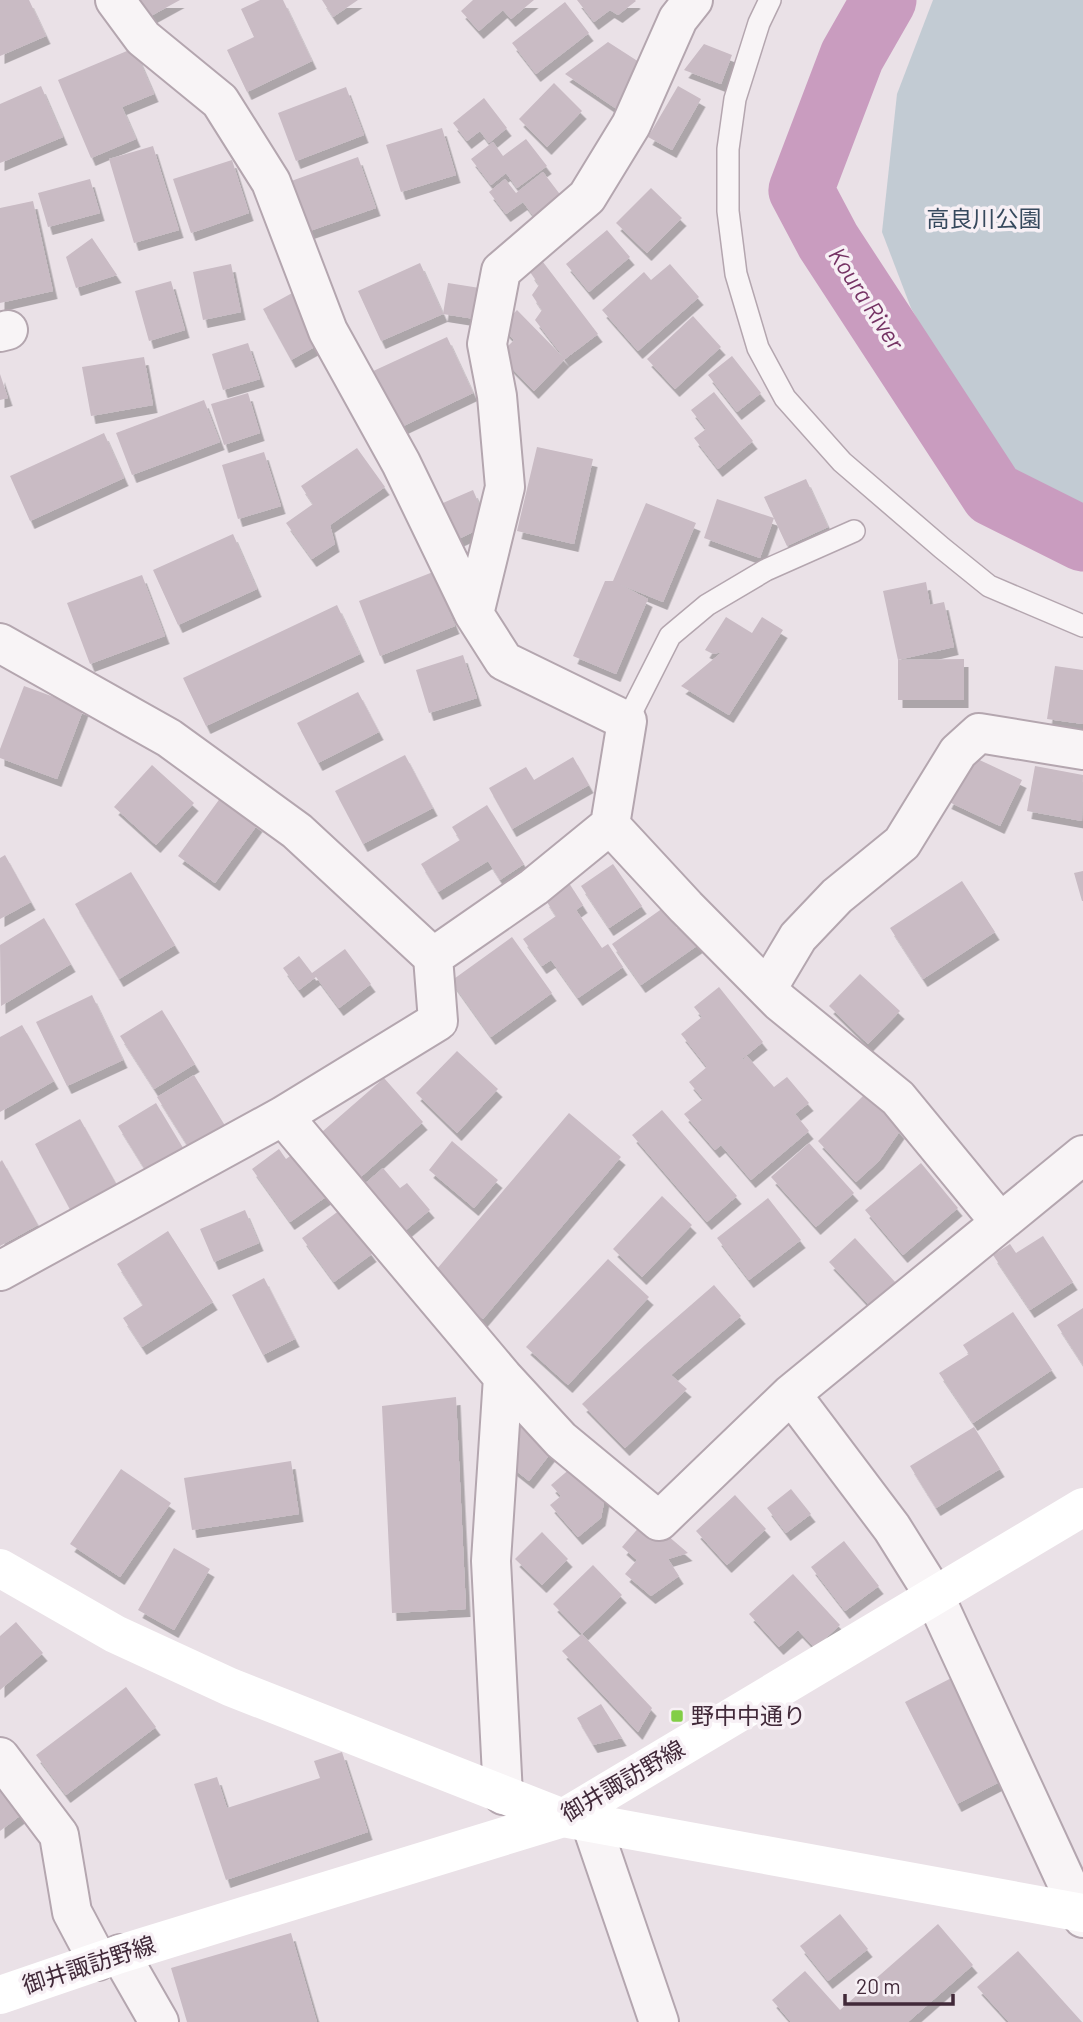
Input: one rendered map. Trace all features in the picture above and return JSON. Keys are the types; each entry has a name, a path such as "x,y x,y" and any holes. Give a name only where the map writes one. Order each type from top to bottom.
{"main road":[{"name":"御井諏訪野線","path":"0,1995 109,1957 577,1821 934,1595 1083,1507"},
{"path":"0,1568 115,1634 230,1687 503,1795 577,1821 1083,1915"}],"street":[{"path":"115,0 143,38 220,101 271,182 328,331 401,463 474,614 504,662 627,721 610,825 534,887 433,957"},
{"path":"474,614 505,487 497,396 487,344 501,271 587,197 631,125 678,19 693,0"},
{"path":"0,643 169,738 297,831 433,957 438,1021 283,1116 0,1270"},
{"path":"767,989 797,937 837,896 902,843 958,752 979,733 1083,750"},
{"path":"610,825 767,989 898,1098 1000,1222"},
{"path":"283,1116 503,1377 561,1440 659,1521 791,1394 1083,1155"},
{"path":"503,1377 491,1561 503,1795"},
{"path":"791,1394 892,1528 934,1595 1083,1915"},
{"path":"0,1757 60,1835 72,1913 159,2022"},
{"path":"577,1821 659,2022"}],"lane":[{"path":"771,0 759,23 735,99 729,149 728,211 736,274 758,348 785,398 842,462 942,548 989,586 1083,626"},
{"path":"627,721 670,636 708,605 766,570 854,531"}],"green space":[{"name":"高良川公園","path":"933,0 1083,0 1083,507 1006,478 911,308 882,232 897,94"}],"building":[{"path":"0,0 29,0 46,36 0,56"},
{"path":"139,0 180,0 149,17"},
{"path":"260,0 283,0 312,61 247,92 227,50 254,37 241,9"},
{"path":"322,0 358,0 333,17"},
{"path":"473,0 534,0 511,19 503,10 479,31 461,11"},
{"path":"577,0 636,1 618,15 610,10 594,22"},
{"path":"565,2 589,33 536,74 512,43"},
{"path":"608,42 650,69 621,112 565,74"},
{"path":"704,44 732,55 721,84 684,70"},
{"path":"134,48 154,94 122,107 136,139 91,158 58,80"},
{"path":"554,83 582,111 547,147 519,119"},
{"path":"41,86 63,137 0,163 0,104"},
{"path":"678,86 701,99 672,150 648,137"},
{"path":"346,87 364,135 296,161 278,113"},
{"path":"484,98 507,128 489,143 480,131 467,141 453,123"},
{"path":"442,128 456,175 401,192 386,145"},
{"path":"526,139 547,166 517,188 506,173 491,185 471,159 493,142 503,156"},
{"path":"153,146 179,230 134,243 109,159"},
{"path":"358,157 376,208 301,234 283,184"},
{"path":"232,160 249,213 191,233 173,179"},
{"path":"543,172 562,197 535,218 523,202 506,214 489,192 505,179 516,193"},
{"path":"90,179 100,213 48,227 38,193"},
{"path":"651,188 682,218 647,253 616,223"},
{"path":"33,201 53,291 0,303 0,208"},
{"path":"607,230 630,257 589,292 566,264"},
{"path":"92,238 117,275 76,288 66,257"},
{"path":"543,262 598,334 565,359 535,320 542,310 532,295 539,285 530,272"},
{"path":"420,263 443,314 381,341 358,291"},
{"path":"231,264 241,312 203,320 193,272"},
{"path":"670,264 699,297 638,351 602,310 644,272 651,280"},
{"path":"171,281 185,330 149,341 135,291"},
{"path":"448,283 486,289 481,320 443,314"},
{"path":"294,292 322,343 291,360 263,309"},
{"path":"517,310 565,359 534,391 499,355 514,340 501,326"},
{"path":"693,316 721,347 675,389 647,359"},
{"path":"447,337 473,393 395,430 369,373"},
{"path":"248,343 260,379 223,390 212,354"},
{"path":"732,356 761,393 737,412 708,375"},
{"path":"144,357 153,405 91,416 82,367"},
{"path":"0,374 8,398 0,400"},
{"path":"714,392 753,441 718,469 694,438 706,429 691,410"},
{"path":"248,393 260,433 224,445 211,404"},
{"path":"204,400 220,442 132,475 116,433"},
{"path":"104,433 124,478 30,521 10,476"},
{"path":"537,447 593,459 574,544 517,531"},
{"path":"357,448 385,487 330,525 335,544 312,559 286,523 313,504 301,486"},
{"path":"264,452 281,506 238,519 222,465"},
{"path":"806,479 828,527 787,546 764,497"},
{"path":"473,490 488,525 452,542 436,506"},
{"path":"717,499 774,518 760,558 704,538"},
{"path":"646,503 696,523 663,602 619,584 648,599 616,674 573,656 605,581 613,581"},
{"path":"233,534 257,589 178,625 153,570"},
{"path":"433,572 455,626 380,656 359,601"},
{"path":"142,575 165,636 90,664 67,603"},
{"path":"926,582 930,605 944,602 954,647 898,660 883,591"},
{"path":"337,605 360,654 206,726 183,678"},
{"path":"726,617 752,633 762,617 783,630 729,715 681,686 722,652 713,654 705,650"},
{"path":"463,655 477,698 429,713 416,670"},
{"path":"964,659 964,700 898,700 898,660"},
{"path":"1055,666 1083,670 1083,724 1047,719"},
{"path":"24,686 84,708 57,779 0,758 0,749"},
{"path":"358,692 379,732 318,763 297,723"},
{"path":"405,755 433,808 363,844 335,791"},
{"path":"969,755 1022,780 1000,826 947,801"},
{"path":"573,757 589,785 512,829 489,788 526,767 534,780"},
{"path":"152,765 194,803 156,845 114,807"},
{"path":"1035,766 1083,775 1082,821 1027,811"},
{"path":"221,797 258,824 215,883 178,856"},
{"path":"487,805 524,864 500,880 488,861 438,892 421,864 460,840 452,827"},
{"path":"5,855 31,902 0,919 0,858"},
{"path":"613,864 642,906 609,928 581,886"},
{"path":"1083,871 1083,901 1082,901 1074,873"},
{"path":"131,872 175,945 119,979 75,904"},
{"path":"962,881 995,932 923,979 890,928"},
{"path":"569,883 583,905 576,910 602,948 608,944 623,967 578,998 551,960 542,966 523,939 556,916 545,899"},
{"path":"663,908 677,928 686,922 701,943 641,985 612,944"},
{"path":"44,918 71,964 1,1006 0,945"},
{"path":"512,937 552,993 491,1037 451,981"},
{"path":"345,949 371,984 339,1008 316,977 299,990 283,968 299,956 312,973"},
{"path":"860,974 900,1011 868,1044 829,1006"},
{"path":"719,987 763,1042 742,1059 747,1056 774,1087 787,1077 809,1103 795,1114 809,1131 751,1180 721,1145 715,1150 684,1114 703,1099 689,1082 707,1067 681,1034 702,1017 694,1007"},
{"path":"92,995 123,1060 67,1086 36,1022"},
{"path":"162,1010 195,1064 154,1089 120,1036"},
{"path":"22,1025 54,1081 0,1112 0,1037"},
{"path":"457,1051 498,1089 457,1133 416,1093"},
{"path":"194,1075 230,1134 194,1156 157,1097"},
{"path":"384,1078 423,1122 354,1183 315,1138"},
{"path":"867,1092 900,1131 879,1161 856,1182 818,1141"},
{"path":"156,1103 186,1153 149,1176 118,1126"},
{"path":"662,1110 737,1196 707,1222 632,1135"},
{"path":"569,1113 621,1157 483,1319 431,1276"},
{"path":"80,1119 118,1187 72,1213 35,1144"},
{"path":"452,1141 498,1180 474,1208 429,1170"},
{"path":"809,1143 854,1193 816,1227 771,1177"},
{"path":"301,1148 333,1192 290,1222 252,1169 279,1149 286,1159"},
{"path":"2,1160 38,1225 0,1246 0,1162"},
{"path":"921,1163 958,1208 903,1255 865,1210"},
{"path":"383,1168 400,1188 407,1183 430,1210 400,1235 361,1187"},
{"path":"662,1196 692,1225 642,1277 613,1249"},
{"path":"768,1198 801,1240 749,1280 717,1238"},
{"path":"245,1210 259,1243 214,1262 200,1229"},
{"path":"340,1210 372,1254 334,1282 302,1238"},
{"path":"168,1231 213,1302 142,1347 123,1318 143,1305 117,1264"},
{"path":"1043,1236 1073,1282 1030,1310 993,1255 1010,1244 1016,1253"},
{"path":"855,1238 896,1283 870,1306 829,1262"},
{"path":"608,1259 649,1297 568,1385 526,1347"},
{"path":"264,1278 295,1339 263,1355 232,1295"},
{"path":"714,1285 741,1316 671,1375 687,1389 625,1448 582,1404"},
{"path":"1083,1308 1083,1365 1057,1325"},
{"path":"1013,1312 1052,1370 973,1423 939,1373 969,1354 963,1345"},
{"path":"456,1397 466,1609 392,1613 382,1406"},
{"path":"519,1407 561,1440 529,1481 510,1466"},
{"path":"974,1427 1000,1469 936,1508 910,1466"},
{"path":"291,1461 299,1514 192,1530 184,1478"},
{"path":"579,1461 606,1493 601,1518 578,1537 550,1505 561,1496 551,1485"},
{"path":"121,1469 171,1503 120,1577 70,1544"},
{"path":"791,1489 811,1514 786,1533 767,1508"},
{"path":"735,1495 766,1529 727,1565 696,1531"},
{"path":"647,1518 688,1553 668,1559 679,1576 651,1596 625,1574 637,1560 622,1547"},
{"path":"542,1532 568,1559 542,1585 515,1559"},
{"path":"844,1541 879,1586 845,1611 811,1567"},
{"path":"174,1548 210,1569 174,1630 138,1610"},
{"path":"593,1565 622,1595 582,1634 553,1604"},
{"path":"793,1574 840,1625 815,1648 798,1630 779,1647 749,1614"},
{"path":"16,1622 43,1653 0,1690 0,1636"},
{"path":"582,1634 652,1708 638,1732 562,1651"},
{"path":"961,1673 1013,1775 957,1804 905,1702"},
{"path":"126,1687 156,1727 66,1795 36,1755"},
{"path":"601,1704 622,1738 593,1745 577,1718"},
{"path":"342,1752 368,1832 226,1880 194,1784 217,1777 227,1808 320,1778 314,1761"},
{"path":"0,1787 21,1815 0,1831"},
{"path":"840,1914 868,1949 828,1981 800,1946"},
{"path":"938,1924 973,1965 908,2022 791,2022 772,2000 805,1971 840,2010"},
{"path":"291,1933 317,2022 187,2022 171,1968"},
{"path":"1018,1951 1082,2022 1009,2022 977,1987"}],"waterway":[{"name":"Koura River","path":"884,0 852,56 801,190 828,241 993,494 1083,539"}],"place":[{"name":"野中中通り","path":"677,1716"}]}
